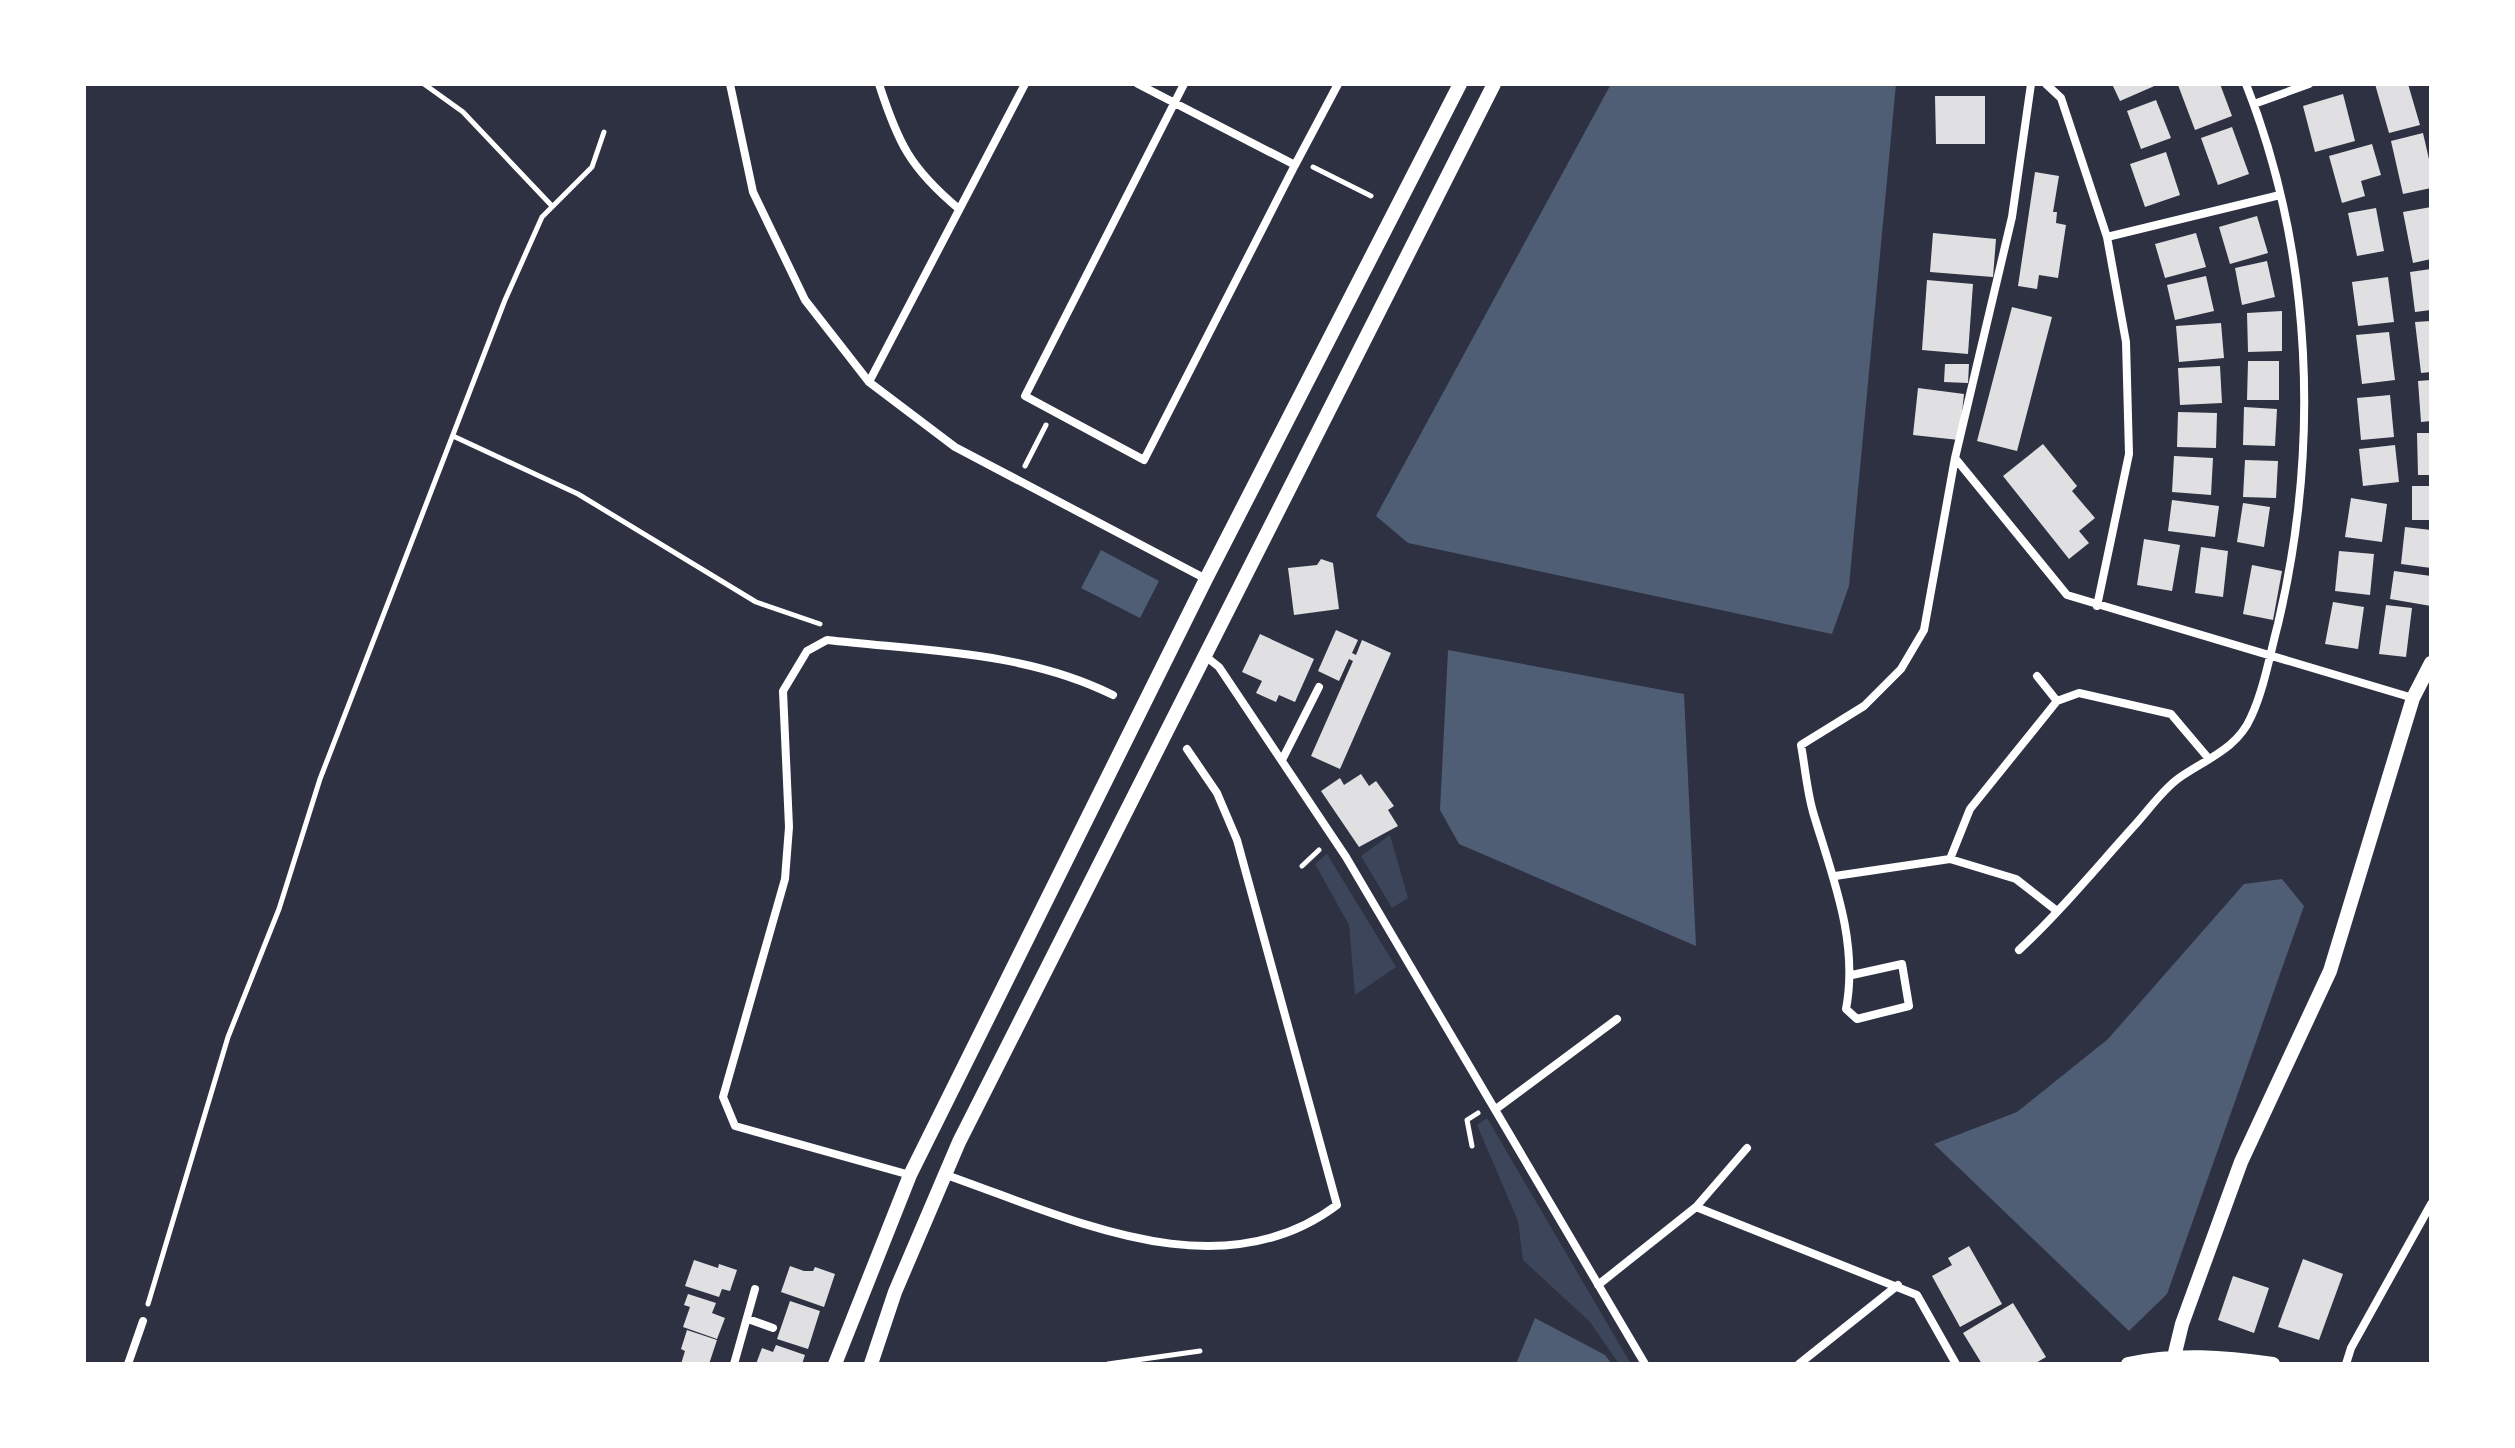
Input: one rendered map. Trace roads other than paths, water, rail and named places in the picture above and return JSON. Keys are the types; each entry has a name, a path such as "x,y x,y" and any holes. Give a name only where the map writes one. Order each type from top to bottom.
{"street":[{"path":"730,84 753,192 805,300 869,382 955,447 1206,579"},
{"path":"879,84 896,138 930,185 959,209"},
{"path":"869,382 1025,84"},
{"path":"1138,84 1296,162"},
{"path":"1184,84 1025,396 1144,460 1338,84"},
{"path":"835,1364 910,1175 1206,579 1460,84"},
{"path":"871,1364 895,1292 946,1175 1204,655 1494,84"},
{"path":"1852,975 1902,964 1909,1006 1857,1019 1846,1009 1852,975 1835,876 1812,809 1801,745 1864,706 1901,669 1924,630 1955,458 2012,217 2031,84"},
{"path":"2046,84 2061,98 2107,237 2126,342 2129,454 2097,606"},
{"path":"2019,950 2176,780 2232,745 2251,718 2270,656 2293,562 2304,457 2303,336 2280,195 2246,84"},
{"path":"2254,104 2309,84"},
{"path":"2107,237 2280,195"},
{"path":"1955,458 2067,595 2413,698"},
{"path":"910,1175 735,1126 723,1097 785,879 789,827 783,691 807,651 827,640 1025,663 1079,678 1113,695"},
{"path":"1204,655 1219,667 1346,857 1645,1364"},
{"path":"2174,1357 2182,1324 2241,1162 2330,971 2413,698 2431,663"},
{"path":"2037,676 2057,701"},
{"path":"1282,760 1319,687"},
{"path":"1950,859 1970,809 2057,701 2079,693 2171,714 2209,759"},
{"path":"946,1175 1151,1243 1234,1247 1275,1240 1314,1223 1337,1205 1237,840 1217,793 1187,749"},
{"path":"1835,876 1950,859 2016,879 2057,911"},
{"path":"1496,1109 1617,1019"},
{"path":"1598,1285 1696,1207 1747,1148"},
{"path":"2346,1364 2351,1348 2431,1204"},
{"path":"1696,1207 1917,1295 1956,1364"},
{"path":"1799,1364 1898,1285"},
{"path":"734,1364 755,1289"},
{"path":"748,1319 773,1328"},
{"path":"128,1364 143,1321"},
{"path":"2128,1364 2174,1357 2224,1357 2273,1364"}]}
